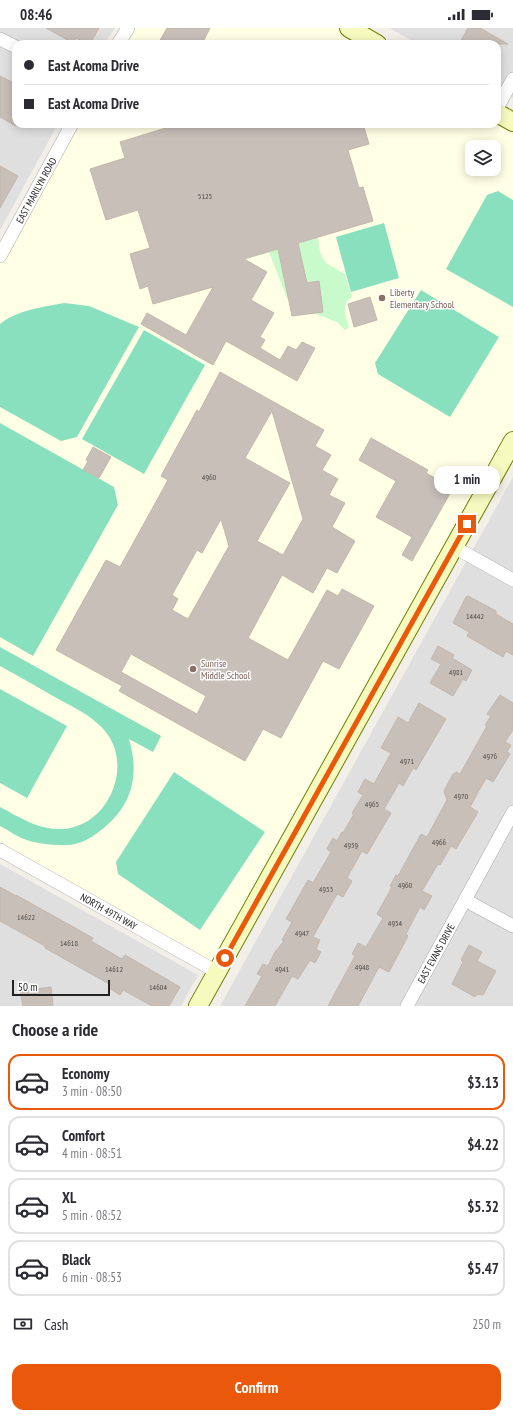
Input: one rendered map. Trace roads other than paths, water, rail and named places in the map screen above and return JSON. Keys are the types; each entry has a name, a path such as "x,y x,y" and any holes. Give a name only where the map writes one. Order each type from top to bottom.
{"street":[{"path":"120,40 128,28"},
{"path":"349,28 370,40"},
{"path":"0,39 12,46"},
{"path":"501,101 513,79"},
{"path":"501,115 513,122"},
{"name":"EAST MARILYN ROAD","path":"2,247 70,128"},
{"path":"198,1006 513,441"},
{"path":"454,547 513,580"},
{"name":"EAST EVANS DRIVE","path":"407,1006 513,812"},
{"name":"NORTH 49TH WAY","path":"0,850 217,972"},
{"path":"465,900 513,926"}],"place":[{"name":"Liberty Elementary School","path":"382,298"},
{"name":"Sunrise Middle School","path":"193,669"}]}
